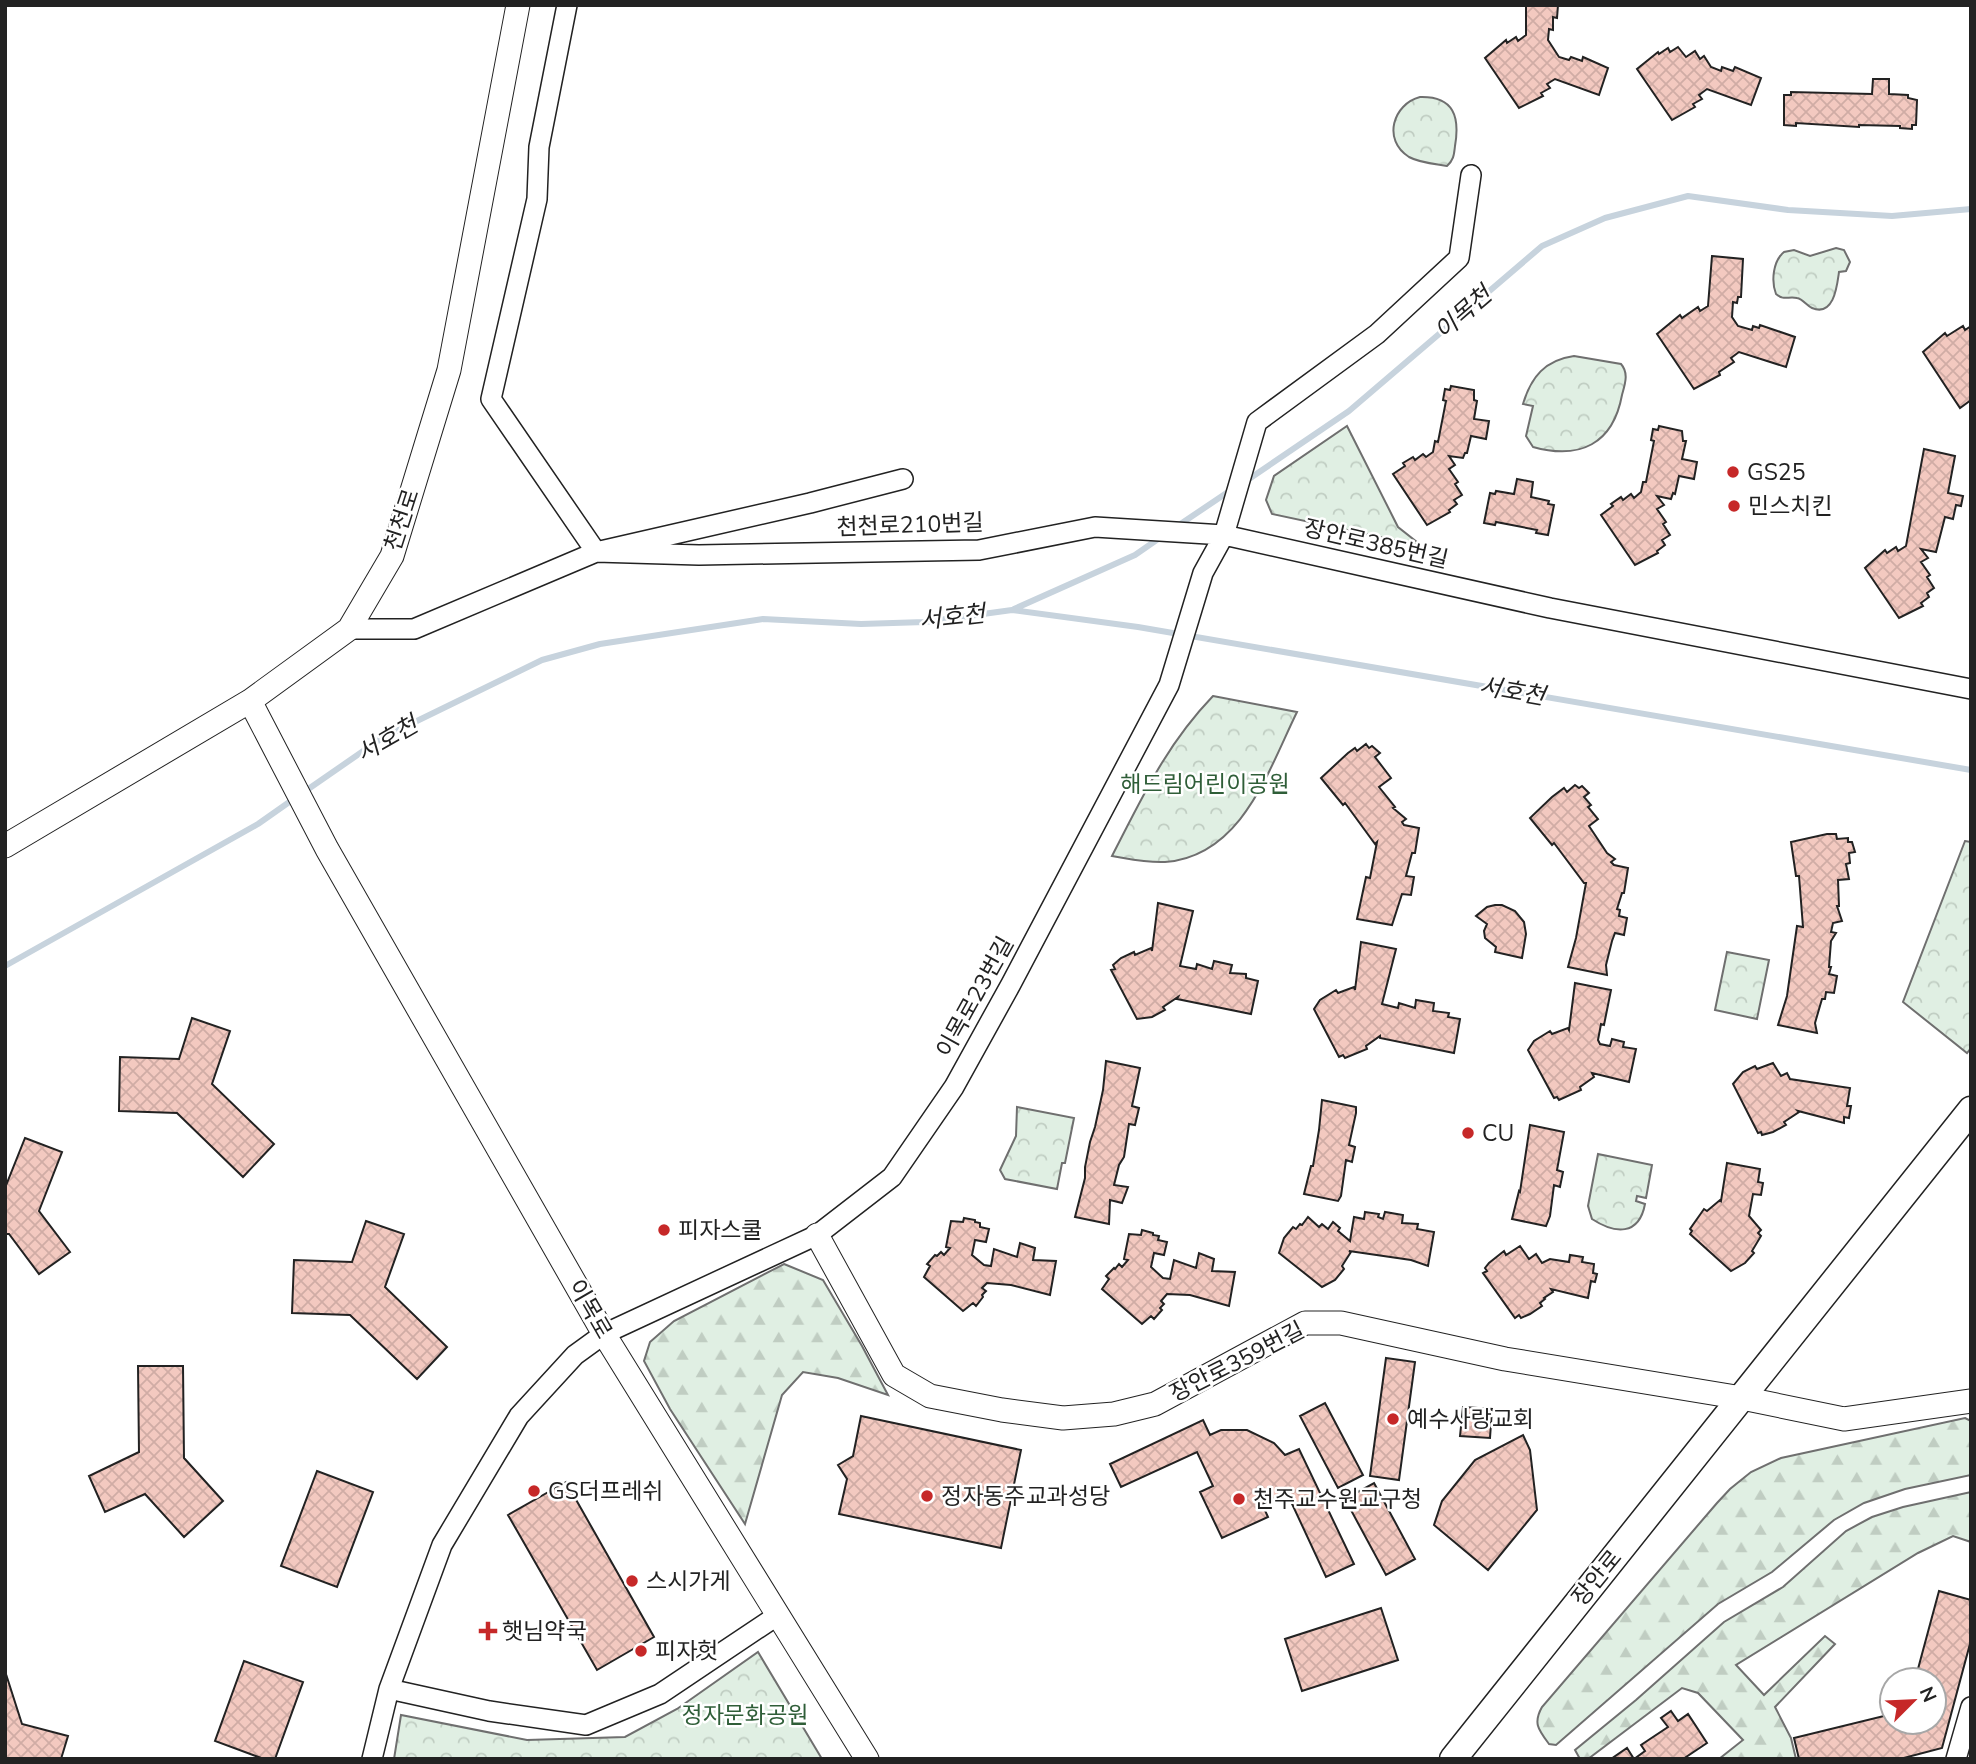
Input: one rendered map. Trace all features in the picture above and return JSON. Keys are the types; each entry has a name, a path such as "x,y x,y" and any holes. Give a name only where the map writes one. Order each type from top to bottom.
{"main road":[{"name":"장안로","path":"1453,1759 1971,1110"}],"street":[{"name":"천천로","path":"5,846 250,701 349,629 392,556 449,370 518,5"},
{"path":"567,5 539,147 537,199 491,399 596,552"},
{"path":"1224,534 1257,422 1377,334 1459,258 1471,175"},
{"name":"천천로210번길","path":"349,629 414,629 596,552 903,479"},
{"name":"천천로210번길","path":"596,552 699,555 979,550 1096,527 1224,534"},
{"name":"이목로23번길","path":"372,1759 389,1689 442,1545 519,1416 575,1354 604,1334 817,1235 892,1177 954,1087 1011,985 1169,685 1203,573 1224,534"},
{"name":"장안로385번길","path":"1224,534 1550,607 1971,689"},
{"name":"이목로","path":"250,701 327,849 604,1334 867,1759"},
{"name":"장안로359번길","path":"817,1235 894,1375 929,1396 1002,1410 1063,1418 1114,1414 1155,1404 1305,1323 1341,1323 1505,1359 1742,1398"},
{"path":"1742,1398 1844,1419 1971,1401"},
{"path":"389,1689 489,1711 586,1725 660,1694 778,1615"},
{"path":"1956,1759 1971,1707"}],"green space":[{"path":"1420,97 1441,100 1452,110 1455,117 1454,152 1447,166 1409,157 1396,141 1393,132 1398,115 1403,107"},
{"path":"1836,248 1844,250 1850,262 1846,271 1839,272 1833,299 1825,308 1812,308 1799,299 1784,298 1776,294 1774,272 1777,261 1784,252 1794,250 1810,256"},
{"path":"1574,356 1621,364 1626,379 1618,412 1611,426 1592,444 1565,451 1533,447 1526,436 1533,406 1523,404 1526,394 1535,378 1547,366"},
{"path":"1347,426 1398,527 1422,546 1272,514 1266,500 1274,476"},
{"name":"해드림어린이공원","path":"1213,696 1297,712 1263,784 1249,807 1233,827 1214,844 1192,856 1158,862 1112,856 1169,752 1196,714"},
{"path":"1965,841 1971,842 1971,1048 1967,1053 1903,1002"},
{"path":"1727,952 1769,960 1757,1019 1715,1010"},
{"path":"1017,1107 1074,1118 1057,1189 1005,1179 1000,1170 1016,1136"},
{"path":"1598,1154 1652,1165 1646,1198 1637,1196 1636,1201 1645,1204 1642,1214 1632,1227 1617,1229 1592,1219 1588,1206"},
{"path":"784,1264 823,1280 888,1395 838,1378 803,1372 782,1395 745,1524 670,1409 644,1361 650,1342 674,1321"},
{"path":"1965,1418 1971,1421 1971,1475 1905,1489 1864,1503 1834,1520 1772,1572 1718,1604 1556,1745 1549,1744 1538,1726 1542,1707 1717,1503 1751,1472 1781,1458"},
{"path":"1971,1492 1971,1542 1953,1536 1918,1553 1736,1665 1764,1695 1825,1636 1835,1644 1775,1707 1791,1738 1796,1759 1719,1759 1743,1740 1698,1693 1682,1688 1588,1759 1580,1759 1575,1750 1724,1622 1783,1587 1846,1531 1872,1517 1903,1507"},
{"name":"정자문화공원","path":"758,1652 822,1759 394,1759 401,1715 527,1740 625,1737 677,1709"}],"building":[{"path":"1526,5 1558,5 1557,18 1553,17 1553,30 1549,29 1548,40 1559,57 1582,61 1583,57 1608,68 1599,95 1555,79 1547,84 1550,88 1541,93 1543,96 1519,108 1485,58 1506,40 1507,43 1516,37 1518,41 1526,35"},
{"path":"1678,47 1686,57 1695,51 1700,59 1704,56 1711,67 1721,71 1722,67 1733,71 1735,67 1761,78 1751,105 1707,89 1699,95 1702,99 1693,104 1695,107 1672,120 1637,69 1658,52 1659,54 1668,48 1670,52"},
{"path":"1873,79 1889,79 1889,94 1908,95 1908,98 1917,100 1916,125 1912,125 1912,129 1900,126 1859,127 1796,123 1796,126 1784,125 1784,95 1791,95 1791,92 1872,94"},
{"path":"1712,256 1743,259 1741,297 1738,297 1737,303 1733,302 1732,317 1738,326 1752,330 1753,326 1759,328 1760,325 1795,337 1786,367 1739,352 1731,358 1734,362 1719,372 1720,375 1694,389 1657,334 1680,315 1682,318 1698,307 1700,311 1708,306"},
{"path":"1963,326 1965,330 1971,326 1971,400 1960,408 1923,352 1945,333 1947,336"},
{"path":"1451,386 1474,390 1474,400 1477,401 1474,419 1489,421 1486,439 1471,436 1463,458 1449,456 1455,465 1449,469 1458,482 1455,484 1462,495 1454,500 1457,504 1450,512 1427,525 1393,474 1413,457 1415,460 1423,454 1426,457 1433,452 1435,441 1438,442 1446,401 1443,400 1445,389 1450,390"},
{"path":"1659,426 1682,431 1683,441 1686,441 1682,459 1697,462 1694,479 1679,476 1675,494 1673,493 1671,499 1657,496 1664,505 1657,509 1666,522 1663,524 1670,535 1662,540 1665,545 1658,553 1635,565 1601,515 1621,497 1623,500 1631,494 1634,498 1641,492 1643,482 1646,482 1654,441 1651,440 1653,429 1658,430"},
{"path":"1924,449 1955,456 1948,493 1963,496 1961,506 1956,505 1953,519 1945,517 1936,552 1921,549 1928,558 1921,562 1930,575 1927,577 1934,588 1927,593 1929,597 1921,603 1923,606 1899,618 1865,568 1885,550 1887,553 1896,547 1898,551 1906,546"},
{"path":"1517,479 1533,482 1531,497 1549,501 1548,504 1554,505 1548,535 1536,533 1537,530 1496,522 1495,525 1484,523 1490,493 1495,494 1496,491 1514,494"},
{"path":"1366,744 1380,753 1375,757 1391,778 1379,787 1395,807 1393,808 1406,819 1402,822 1404,825 1419,828 1415,853 1412,853 1406,876 1414,877 1411,895 1402,894 1392,925 1357,919 1366,877 1370,878 1377,842 1375,844 1345,803 1343,805 1321,778 1348,753 1355,748 1357,751"},
{"path":"1575,785 1579,788 1582,786 1589,793 1584,797 1598,819 1589,826 1607,853 1615,859 1611,862 1628,868 1624,893 1617,909 1620,910 1619,916 1627,918 1624,935 1615,933 1606,965 1607,975 1568,967 1586,883 1530,818 1564,788 1567,792"},
{"path":"1836,834 1837,839 1848,838 1855,852 1849,853 1850,863 1846,864 1849,879 1838,880 1837,906 1842,921 1833,923 1831,932 1836,933 1831,941 1829,967 1829,974 1837,976 1834,993 1826,992 1825,999 1822,999 1815,1023 1817,1033 1778,1025 1787,996 1797,926 1803,927 1799,876 1796,876 1791,842"},
{"path":"1158,903 1193,911 1180,966 1196,969 1197,964 1212,969 1214,961 1232,965 1230,973 1246,974 1246,978 1258,981 1251,1014 1177,999 1178,997 1163,1007 1165,1010 1152,1017 1137,1019 1111,970 1115,969 1113,965 1121,958 1151,948 1152,951"},
{"path":"1495,905 1515,911 1524,922 1526,934 1522,958 1495,952 1496,947 1485,938 1487,924 1476,916 1487,907"},
{"path":"1361,942 1396,949 1382,1004 1398,1008 1399,1003 1415,1008 1416,1000 1434,1003 1433,1011 1449,1013 1448,1017 1460,1019 1454,1053 1380,1036 1366,1046 1367,1049 1345,1058 1343,1055 1339,1057 1314,1009 1320,1000 1336,990 1338,993 1354,987 1355,990"},
{"path":"1575,983 1611,990 1604,1025 1601,1024 1598,1040 1600,1044 1610,1046 1612,1039 1624,1042 1623,1047 1636,1049 1629,1082 1592,1073 1594,1077 1580,1087 1581,1090 1559,1100 1554,1098 1528,1050 1534,1041 1550,1031 1552,1034 1568,1028 1569,1030"},
{"path":"192,1018 230,1031 212,1084 274,1144 243,1177 177,1113 119,1111 120,1057 179,1059"},
{"path":"1106,1061 1140,1068 1132,1106 1139,1108 1135,1125 1129,1124 1124,1157 1114,1185 1128,1187 1122,1203 1110,1200 1109,1224 1075,1217 1103,1090"},
{"path":"1773,1063 1781,1076 1787,1073 1790,1079 1850,1088 1847,1106 1851,1106 1849,1118 1844,1117 1844,1123 1798,1111 1784,1122 1786,1125 1773,1132 1762,1135 1761,1132 1758,1133 1733,1084 1743,1072 1755,1066 1757,1069"},
{"path":"1322,1100 1356,1107 1349,1145 1355,1147 1352,1162 1346,1160 1338,1201 1304,1194 1313,1166"},
{"path":"1530,1125 1564,1132 1557,1170 1563,1172 1560,1187 1554,1185 1546,1226 1512,1219 1520,1192"},
{"path":"25,1138 62,1152 39,1211 70,1252 39,1274 9,1234 5,1234 5,1188"},
{"path":"1727,1163 1760,1169 1758,1182 1763,1183 1761,1195 1753,1194 1749,1216 1761,1230 1758,1233 1761,1236 1752,1251 1754,1253 1745,1263 1731,1271 1690,1234 1690,1229 1704,1209 1707,1211 1721,1201"},
{"path":"1365,1212 1379,1214 1378,1217 1383,1219 1385,1212 1403,1215 1402,1223 1418,1224 1417,1229 1434,1232 1428,1266 1411,1260 1349,1251 1351,1252 1342,1266 1344,1269 1335,1280 1322,1287 1279,1253 1284,1238 1293,1227 1296,1229 1302,1225 1308,1217 1319,1227 1322,1224 1328,1229 1333,1222 1340,1228 1338,1231 1350,1241 1354,1217 1364,1219"},
{"path":"964,1218 975,1220 980,1223 980,1227 989,1229 986,1242 975,1240 972,1255 984,1265 991,1266 994,1249 1017,1257 1020,1243 1035,1248 1033,1260 1056,1261 1050,1295 1011,1285 987,1283 982,1288 986,1291 976,1306 973,1303 963,1311 924,1277 930,1266 927,1264 935,1255 941,1252 944,1255 950,1248 946,1247 951,1221 963,1222"},
{"path":"366,1221 404,1234 385,1287 447,1347 417,1379 350,1315 292,1313 294,1260 352,1262"},
{"path":"1142,1230 1167,1242 1164,1255 1154,1253 1151,1267 1163,1278 1170,1279 1174,1260 1196,1268 1199,1253 1214,1259 1212,1271 1235,1272 1229,1306 1190,1295 1167,1294 1161,1301 1164,1304 1160,1308 1162,1310 1154,1319 1151,1316 1142,1324 1102,1289 1109,1279 1106,1276 1119,1264 1122,1267 1128,1260 1124,1259 1129,1234 1141,1235"},
{"path":"1520,1246 1529,1259 1536,1254 1542,1263 1550,1259 1569,1262 1570,1255 1583,1257 1582,1262 1594,1264 1593,1273 1597,1274 1595,1282 1591,1281 1588,1298 1551,1289 1553,1292 1540,1303 1542,1306 1521,1318 1519,1315 1515,1318 1483,1273 1487,1271 1485,1268 1489,1263 1504,1251 1506,1255"},
{"name":"예수사랑교회","path":"1386,1358 1415,1362 1399,1480 1370,1476"},
{"path":"138,1366 183,1366 184,1458 223,1501 184,1537 145,1494 105,1512 89,1476 139,1452"},
{"path":"1325,1403 1363,1475 1338,1488 1300,1416"},
{"path":"1463,1407 1492,1409 1490,1438 1460,1436"},
{"name":"정자동주교과성당","path":"861,1416 1021,1450 1001,1548 839,1514 847,1479 838,1465 853,1456"},
{"name":"천주교수원교구청","path":"1203,1420 1210,1435 1221,1430 1247,1430 1274,1443 1285,1455 1299,1449 1354,1564 1326,1577 1287,1493 1262,1504 1268,1517 1222,1538 1200,1492 1213,1486 1197,1452 1121,1487 1110,1464"},
{"path":"1523,1435 1530,1450 1537,1510 1488,1570 1434,1525 1442,1501 1475,1460"},
{"path":"317,1471 373,1492 337,1587 281,1566"},
{"path":"566,1482 654,1637 597,1670 508,1515"},
{"path":"1374,1483 1415,1559 1386,1575 1345,1499"},
{"path":"1939,1591 1971,1600 1971,1640 1948,1726 1948,1666 1919,1666"},
{"path":"1381,1608 1398,1660 1302,1691 1285,1639"},
{"path":"244,1661 303,1682 275,1759 264,1759 215,1741"},
{"path":"5,1671 22,1724 68,1736 61,1759 5,1759"},
{"path":"1671,1711 1678,1721 1688,1714 1707,1743 1683,1759 1634,1759 1645,1751 1641,1745 1668,1727 1661,1718"},
{"path":"1878,1717 1878,1736 1945,1736 1942,1748 1900,1759 1799,1759 1794,1738"},
{"path":"1627,1748 1634,1759 1611,1759"}],"waterway":[{"name":"이목천","path":"1246,481 1349,411 1542,246 1605,218 1688,196 1788,210 1892,216 1971,209"},
{"name":"이목천","path":"1176,527 1231,490"},
{"name":"이목천","path":"1014,609 1135,555 1161,537"},
{"name":"서호천","path":"304,792 382,738 542,660 600,644 763,619 861,624 925,622 1012,610 1138,627 1971,770"},
{"name":"서호천","path":"5,966 258,824 295,798"}],"place":[{"name":"GS25","path":"1733,472"},
{"name":"민스치킨","path":"1734,506"},
{"name":"CU","path":"1468,1133"},
{"name":"피자스쿨","path":"664,1230"},
{"name":"예수사랑교회","path":"1393,1419"},
{"name":"GS더프레쉬","path":"534,1491"},
{"name":"정자동주교과성당","path":"927,1496"},
{"name":"천주교수원교구청","path":"1239,1499"},
{"name":"스시가게","path":"632,1581"},
{"name":"햇님약국","path":"488,1631"},
{"name":"피자헛","path":"641,1651"}]}
